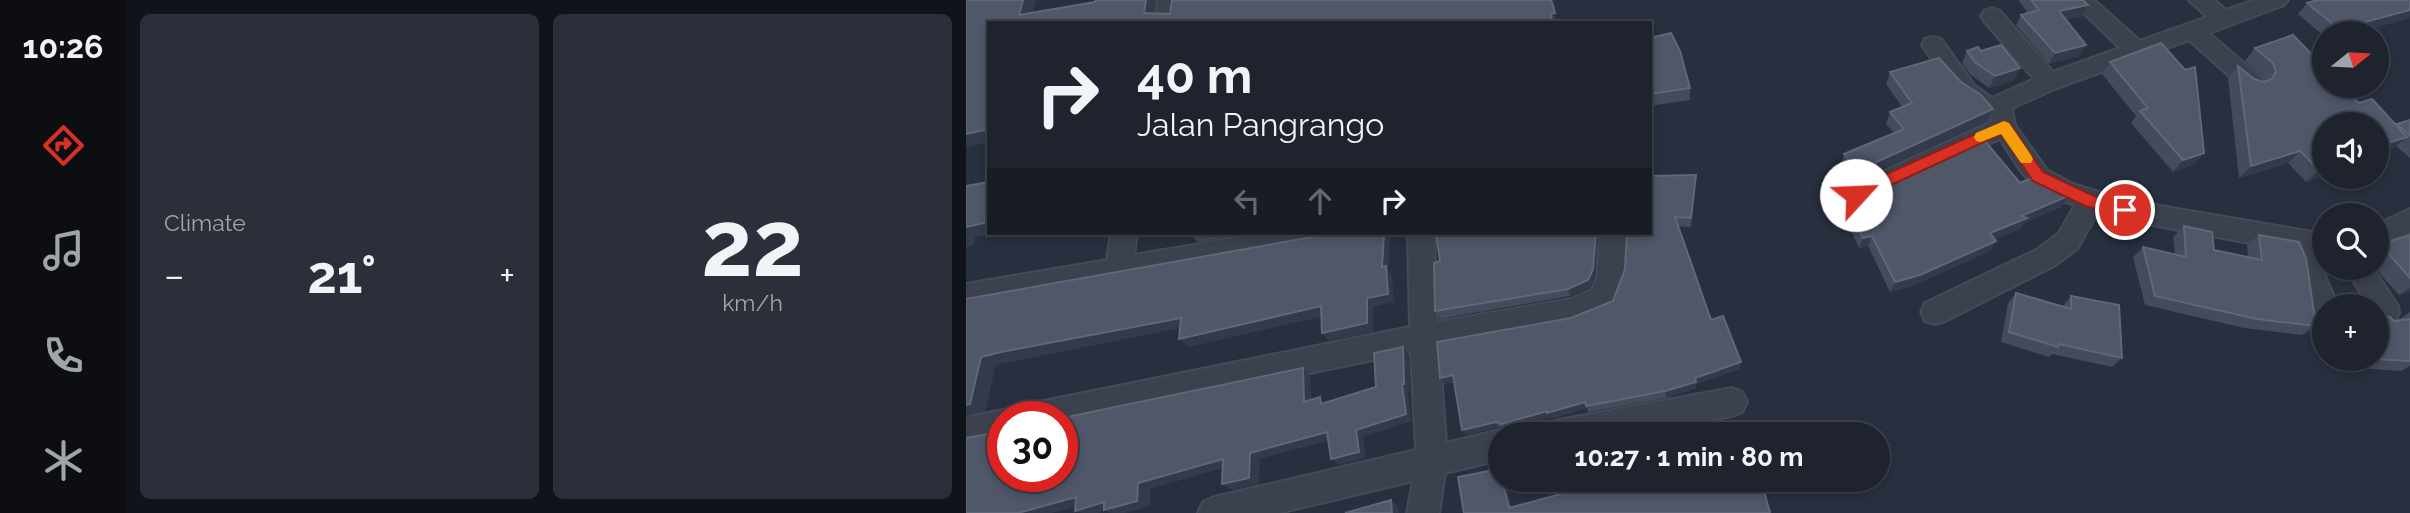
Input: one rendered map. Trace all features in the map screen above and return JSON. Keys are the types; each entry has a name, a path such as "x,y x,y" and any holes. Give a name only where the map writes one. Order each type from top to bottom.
{"street":[{"path":"1166,21 1169,0"},
{"path":"2081,0 2138,52"},
{"path":"2200,0 2224,20"},
{"path":"1856,195 2049,82 2277,0"},
{"path":"1992,16 2049,82"},
{"path":"2194,32 2252,83"},
{"path":"1933,45 1967,92 2006,109 2038,177 2091,201 2125,210 2312,243"},
{"path":"1935,312 2053,252 2068,241 2091,201"},
{"path":"2389,231 2410,220"},
{"path":"1119,268 1124,235"},
{"path":"966,296 1312,235"},
{"path":"1421,235 1432,460 1423,513"},
{"path":"1078,408 1424,337 1573,311 1603,298 1610,277 1613,235"},
{"path":"2297,241 2320,294"},
{"path":"1624,422 1732,402"},
{"path":"966,431 987,427"},
{"path":"1214,513 1488,448"}],"building":[{"path":"966,0 1023,0 1019,15 1096,0 1146,0 1144,13 1170,14 1172,0 1551,0 1555,13 1551,14 1552,21 987,21 987,129 966,134"},
{"path":"2031,0 2083,0 2088,5 2059,11 2086,45 2055,53 2021,15 2039,10"},
{"path":"2317,0 2410,0 2410,10 2369,21 2329,21 2307,3"},
{"path":"1671,33 1680,51 1690,88 1652,94 1652,38"},
{"path":"2293,35 2312,55 2312,98 2354,98 2359,103 2372,99 2384,112 2312,112 2312,163 2300,151 2251,166 2238,66 2254,79 2264,82 2272,79 2276,72 2273,63 2255,48"},
{"path":"2161,43 2185,70 2195,67 2204,153 2183,160 2140,111 2148,108 2110,62"},
{"path":"2001,45 2020,68 1995,76 1976,63 1967,51 1978,47 1981,51"},
{"path":"1939,58 1961,82 1981,95 1993,109 1857,171 1844,154 1904,129 1890,112 1912,103 1890,72"},
{"path":"2389,117 2407,137 2389,143"},
{"path":"2410,120 2410,136 2397,124"},
{"path":"1984,140 2020,183 2039,175 2068,196 2021,216 2027,218 1990,233 1996,241 1920,275 1895,282 1872,236 1863,238 1849,209 1877,202 1871,193"},
{"path":"1696,175 1691,218 1675,217 1711,320 1723,316 1741,362 1695,378 1696,382 1665,391 1586,406 1585,402 1509,422 1488,422 1462,430 1453,375 1440,378 1437,342 1571,318 1613,301 1625,269 1627,235 1652,235 1652,176"},
{"path":"987,182 987,222 966,227 966,186"},
{"path":"2184,226 2212,232 2214,250 2262,260 2259,235 2299,242 2306,258 2312,299 2312,326 2257,319 2155,296 2143,247 2186,257"},
{"path":"1324,235 1384,235 1382,267 1386,266 1388,294 1367,298 1367,323 1322,333 1321,306 1179,339 1181,318 1001,352 981,357 970,404 966,405 966,299"},
{"path":"1436,235 1596,235 1593,269 1588,280 1568,289 1435,311 1434,263 1440,261"},
{"path":"2410,235 2410,278 2389,254 2389,241"},
{"path":"2016,293 2071,309 2071,296 2119,305 2122,358 2059,344 2058,347 2009,332"},
{"path":"2389,317 2394,321 2410,319 2410,361 2389,360"},
{"path":"1403,347 1402,384 1406,414 1356,430 1359,452 1331,459 1327,432 1250,453 1249,478 1222,484 1223,459 1138,483 1137,501 1104,510 1104,502 1075,511 1076,497 1018,513 966,513 966,438 987,434 987,492 1078,492 1078,415 1303,368 1304,402 1320,397 1321,404 1376,387 1374,353"},
{"path":"1488,471 1488,492 1505,492 1509,508 1568,492 1764,492 1770,513 1464,513 1458,477"},
{"path":"1391,500 1392,513 1345,513"}],"slow traffic":[{"path":"1981,137 2004,127 2026,159"}],"route":[{"path":"1856,195 2004,127 2038,177 2091,201 2125,210"}]}
